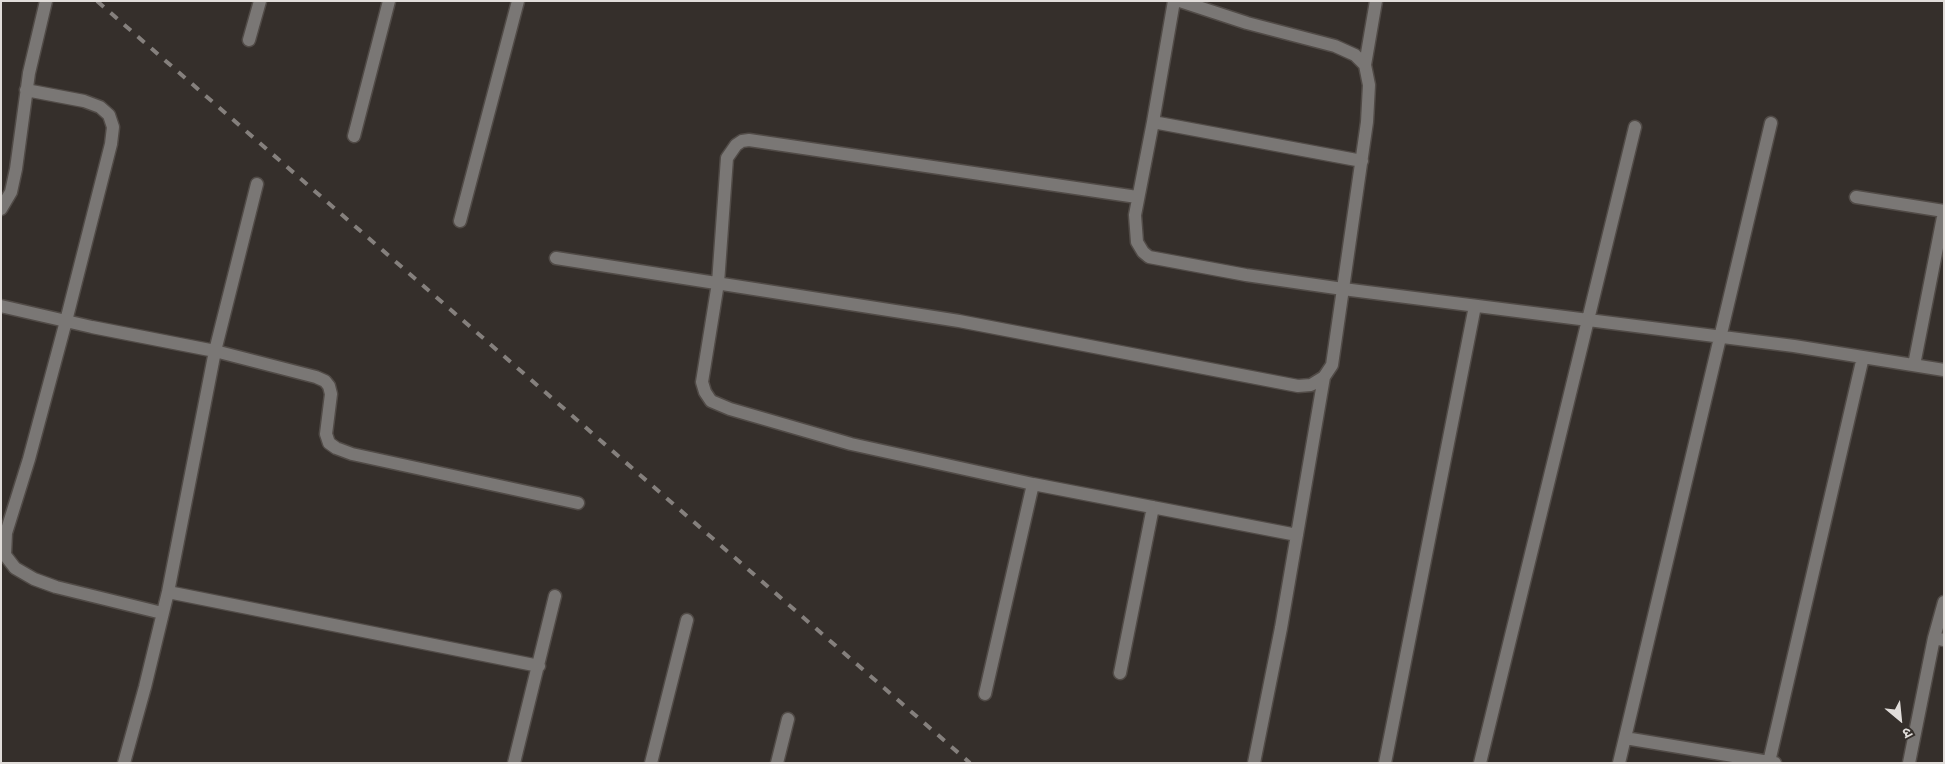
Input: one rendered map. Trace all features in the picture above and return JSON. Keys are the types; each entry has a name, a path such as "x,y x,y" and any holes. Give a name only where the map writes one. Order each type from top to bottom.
{"street":[{"path":"1,209 11,192 15,177 26,90 46,1"},
{"path":"249,40 260,1"},
{"path":"354,136 389,1"},
{"path":"460,221 518,1"},
{"path":"1174,1 1135,215 1137,242 1143,252 1149,257 1246,275 1344,290 1719,336 1944,370"},
{"path":"1180,1 1247,23 1335,46 1356,55 1365,65"},
{"path":"1254,763 1281,628 1324,377 1332,365 1367,122 1368,84 1365,65 1376,1"},
{"path":"26,90 84,100 100,106 109,115 113,127 66,321 29,459 6,533 5,555 15,568 48,584 162,614"},
{"path":"1153,122 1362,161"},
{"path":"1619,763 1771,123"},
{"path":"1480,763 1635,127"},
{"path":"1137,197 749,140 742,141 736,145 727,158 718,284 702,382 705,392 711,401 730,409 851,444 1033,484 1297,535"},
{"path":"124,763 168,592 215,352 257,184"},
{"path":"1856,197 1944,212 1914,365"},
{"path":"556,258 959,321 1298,386 1311,385 1324,377"},
{"path":"1,306 215,352 325,381 329,386 331,394 326,434 329,443 336,448 362,456 578,503"},
{"path":"1385,763 1475,306"},
{"path":"1625,738 1772,762 1863,357"},
{"path":"985,694 1033,484"},
{"path":"1120,673 1153,507"},
{"path":"168,592 539,666"},
{"path":"514,763 555,596"},
{"path":"1909,763 1939,639 1944,602"},
{"path":"651,763 687,620"},
{"path":"777,763 788,719"}],"railway":[{"path":"97,1 970,763"}]}
